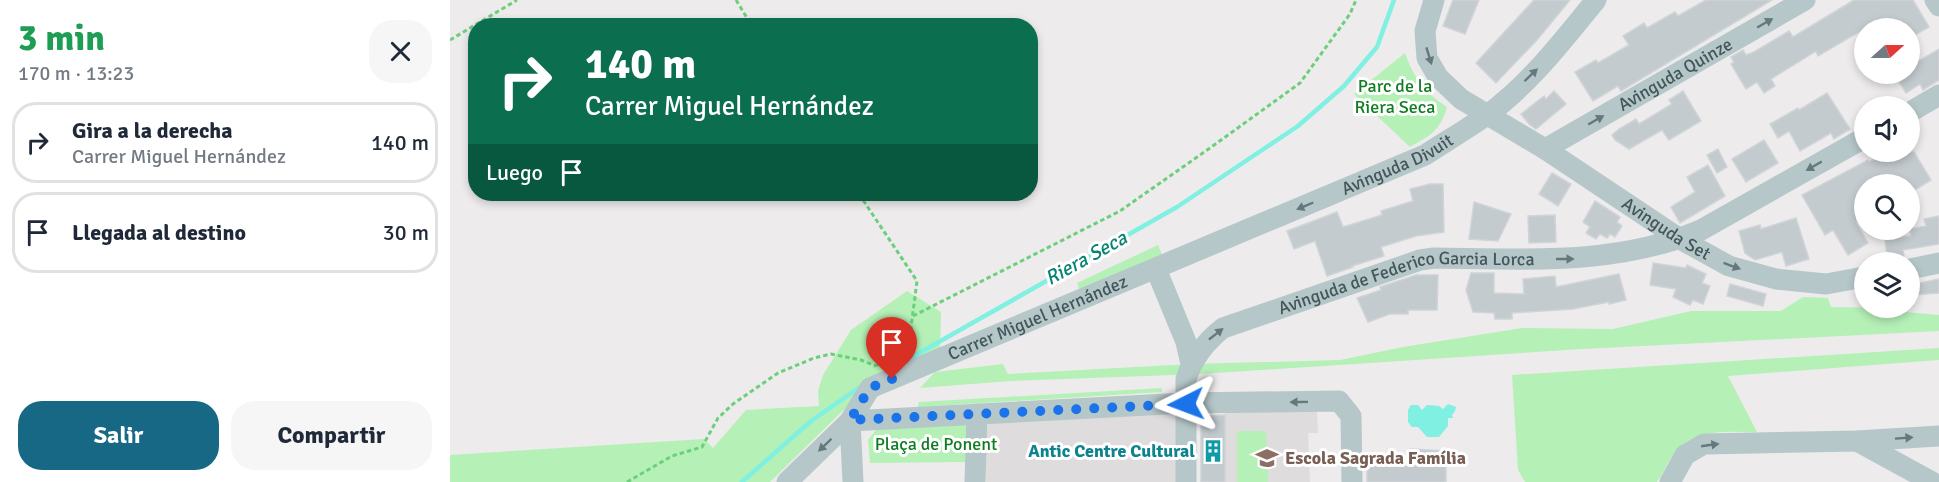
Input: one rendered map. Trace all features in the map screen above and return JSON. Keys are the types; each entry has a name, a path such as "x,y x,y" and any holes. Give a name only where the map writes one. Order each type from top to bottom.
{"street":[{"name":"Avinguda Set","path":"1434,0 1425,30 1428,58 1438,77 1461,99 1545,149 1680,239 1729,266 1776,279 1826,284 1854,279"},
{"name":"Avinguda Divuit","path":"1156,269 1425,155 1488,114 1543,64 1596,0"},
{"name":"Avinguda Quinze","path":"1545,149 1805,0"},
{"path":"1935,0 1939,6"},
{"path":"1920,106 1939,95"},
{"name":"Avinguda de Federico Garcia Lorca","path":"1186,482 1186,379 1191,364 1210,338 1223,328 1420,260 1599,257 1680,239 1701,230 1854,144"},
{"path":"1920,267 1939,264"},
{"path":"1156,269 1186,342 1191,364"},
{"name":"Carrer Miguel Hernández","path":"860,404 1156,269"},
{"path":"860,404 977,414 1186,404 1339,401 1351,416 1352,482"},
{"path":"787,482 860,404"},
{"path":"853,482 860,404"},
{"path":"975,482 977,414"},
{"path":"1670,482 1685,455 1704,444 1857,441 1939,436"},
{"path":"1857,441 1932,482"}],"path":[{"path":"487,18 517,0"},
{"path":"736,0 747,18"},
{"path":"913,316 1120,211 1210,148 1300,83 1350,14 1356,0"},
{"path":"450,40 468,29"},
{"path":"860,404 876,366 910,335 917,281 864,201"},
{"path":"627,482 672,456 702,447 718,418 733,404 778,373 814,358 831,354 861,360 876,366"}],"shaded area":[{"path":"1448,404 1456,407 1455,411 1453,418 1448,418 1448,426 1439,437 1427,437 1418,427 1412,427 1408,422 1408,410 1411,405 1418,405 1422,410 1427,405 1439,406 1443,409"},
{"path":"1178,408 1183,482 986,482 986,426 993,420"},
{"name":"Escola Sagrada Família","path":"1317,410 1318,433 1308,433 1310,482 1225,482 1225,413"}],"green space":[{"name":"Parc de la Riera Seca","path":"1405,53 1412,71 1421,84 1447,107 1434,132 1410,147 1354,94"},
{"path":"1158,245 1164,260 1081,295 1077,283"},
{"path":"907,291 941,312 940,351 867,387 770,482 450,482 450,455 704,439 713,448 746,410 819,406 818,391 823,375 851,330"},
{"path":"1803,297 1828,298 1831,307 1854,307 1854,318 1920,318 1920,313 1939,315 1939,331 1583,349 1200,374 1010,381 920,388 935,372 1003,364 1008,374 1191,364 1340,360 1403,347 1522,328 1613,329 1691,311 1781,311"},
{"path":"1939,348 1939,360 1728,376 1757,432 1714,433 1694,438 1685,443 1671,457 1657,482 1525,482 1518,470 1512,375"},
{"path":"1162,388 1162,392 918,407 919,402"},
{"name":"Plaça de Ponent","path":"967,424 966,462 870,463 868,440 877,429"},
{"path":"1237,431 1266,431 1268,482 1237,482"}],"building":[{"path":"1453,0 1479,0 1465,34 1443,26"},
{"path":"1534,0 1570,0 1537,40 1496,83 1476,63"},
{"path":"1706,0 1772,0 1621,91 1618,86 1593,101 1575,72 1596,60 1598,63 1629,45 1623,36 1644,23 1647,28 1675,12 1678,16"},
{"path":"1854,0 1913,0 1929,27 1920,32 1920,18 1854,18 1854,35 1818,56 1816,51 1771,79 1775,86 1764,93 1757,82 1746,89 1731,64 1734,62 1731,57 1743,50 1746,55 1754,52 1789,31 1793,37"},
{"path":"1939,49 1939,80 1923,90 1920,84 1920,60"},
{"path":"1900,84 1920,84 1906,93"},
{"path":"1554,91 1566,104 1536,129 1521,114 1544,96 1546,99"},
{"path":"1683,91 1701,121 1669,140 1662,130 1629,149 1615,140 1612,135 1619,129 1636,119 1639,124 1672,104 1669,100"},
{"path":"1827,93 1850,129 1834,139 1831,133 1800,151 1789,131 1778,138 1770,124"},
{"path":"1764,140 1778,163 1746,182 1732,159"},
{"path":"1718,149 1727,167 1717,173 1707,155"},
{"path":"1864,162 1920,162 1931,180 1920,187 1920,174 1854,174 1854,240 1866,240 1868,243 1848,255 1833,230 1825,235 1802,195"},
{"path":"1708,165 1725,196 1680,223 1671,207 1695,192 1687,177"},
{"path":"1552,173 1571,184 1558,206 1539,194"},
{"path":"1430,184 1443,184 1444,232 1416,236 1381,247 1384,256 1327,276 1315,241 1294,249 1287,231 1337,212 1343,227 1382,215 1381,211 1413,201 1410,189"},
{"path":"1595,201 1620,217 1617,222 1622,226 1615,237 1610,234 1607,238 1600,234 1596,239 1586,233 1590,227 1583,222"},
{"path":"1474,202 1511,214 1498,241 1469,239"},
{"path":"1555,215 1556,242 1529,243 1528,216"},
{"path":"1939,216 1939,244 1903,250 1903,252 1886,252 1885,240 1920,240 1920,227 1926,226 1924,219"},
{"path":"1796,218 1809,259 1786,266 1782,252 1755,260 1745,253 1739,231 1760,225 1761,229"},
{"path":"1653,263 1686,268 1687,265 1706,274 1702,283 1710,286 1703,304 1693,300 1690,305 1673,297 1676,289 1650,285"},
{"path":"1471,273 1494,273 1494,293 1524,294 1523,279 1555,276 1556,287 1619,274 1626,300 1573,309 1512,313 1512,319 1495,319 1494,313 1473,312 1466,290"},
{"path":"1416,275 1438,275 1437,310 1408,310 1408,314 1390,314 1368,322 1357,298 1381,290 1380,287"},
{"path":"1939,279 1939,293 1920,294 1920,283"},
{"path":"1730,284 1766,294 1763,306 1727,296"},
{"name":"Antic Centre Cultural","path":"1225,415 1225,482 1201,482 1201,420 1205,416"},
{"path":"1411,449 1446,451 1446,482 1367,482 1367,456 1411,458"}],"waterway":[{"name":"Riera Seca","path":"891,369 1177,207 1298,126 1344,86 1377,47 1394,0"},
{"name":"Riera Seca","path":"742,482 811,421 860,387"}],"place":[{"name":"Antic Centre Cultural","path":"1213,451"},
{"name":"Escola Sagrada Família","path":"1267,458"}],"route":[{"path":"892,379 870,388 850,420 1186,404"}]}
